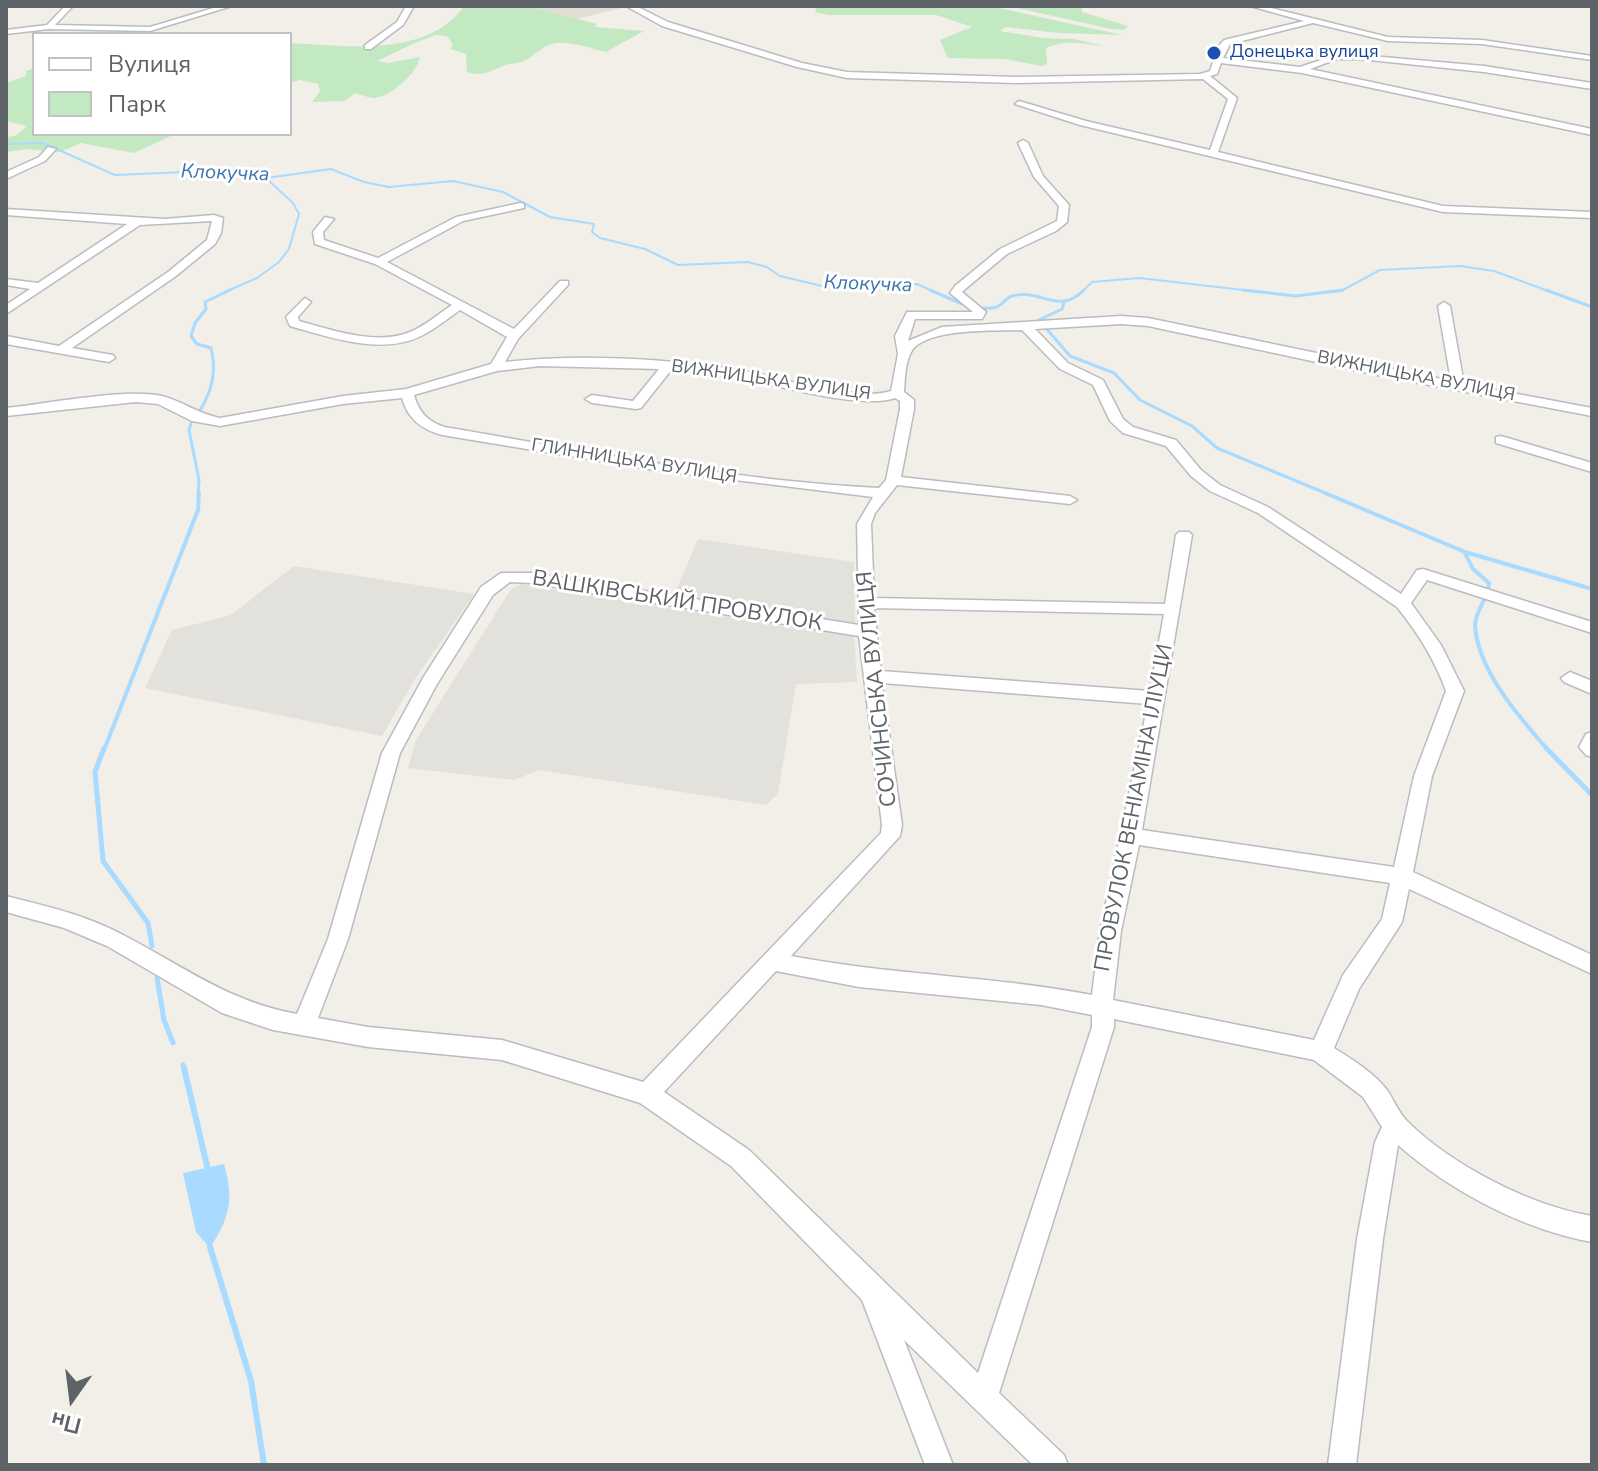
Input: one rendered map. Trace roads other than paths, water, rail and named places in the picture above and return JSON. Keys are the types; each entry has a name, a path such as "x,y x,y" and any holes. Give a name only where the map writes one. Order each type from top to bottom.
{"street":[{"path":"49,27 69,6"},
{"path":"6,32 49,27 119,31 150,29 228,6"},
{"path":"368,47 400,23 410,6"},
{"path":"630,6 665,24 822,70 870,77 1016,80 1206,77 1214,72 1222,47 1227,42 1312,21"},
{"path":"1254,6 1393,39 1476,41 1592,58"},
{"path":"1302,70 1336,57 1368,58 1495,70 1592,86"},
{"path":"1218,60 1302,70 1592,132"},
{"path":"1206,77 1233,98 1214,152"},
{"path":"1019,104 1083,123 1443,209 1592,215"},
{"path":"903,352 901,336 911,315 978,316 978,309 956,293 959,288 997,256 1033,236 1050,232 1062,222 1064,205 1047,189 1029,162 1023,143"},
{"path":"6,176 42,159 51,149"},
{"path":"379,262 460,219 520,206"},
{"path":"6,212 189,223 218,218 211,242 172,274 61,350"},
{"path":"329,219 318,232 319,242 379,262 508,330 513,337"},
{"path":"6,310 140,220"},
{"path":"6,282 40,287"},
{"path":"496,367 513,337 564,283"},
{"path":"305,302 292,317 294,323 360,338 392,340 413,336 458,306"},
{"path":"1444,306 1458,385"},
{"name":"ВИЖНИЦЬКА ВУЛИЦЯ","path":"6,412 136,398 161,400 197,418 220,422 343,400 407,393 496,367 540,362 669,365 730,372 854,396 885,397 897,393 903,352 918,337 942,331 1121,320 1148,322 1382,372 1592,412"},
{"path":"1029,326 1064,366 1098,383 1117,421 1128,430 1171,443 1196,473 1215,488 1263,510 1403,603 1431,643 1455,691 1423,776 1392,922 1351,982 1319,1051"},
{"path":"6,340 109,358"},
{"path":"592,399 636,405 669,365"},
{"name":"ГЛИННИЦЬКА ВУЛИЦЯ","path":"407,393 409,405 419,420 442,431 654,466 831,490 888,487 1070,500"},
{"name":"СОЧИНСЬКА ВУЛИЦЯ","path":"647,1094 890,836 892,825 867,632 864,524 888,487 907,409 907,400 897,393"},
{"path":"1501,440 1592,468"},
{"name":"ПРОВУЛОК ВЕНІАМІНА ІЛІУЦИ","path":"983,1399 1100,1040 1103,978 1117,891 1131,836 1184,535"},
{"path":"1403,603 1423,574 1592,628"},
{"name":"ВАШКІВСЬКИЙ ПРОВУЛОК","path":"303,1027 338,939 391,753 429,682 487,591 507,577 531,578 867,632"},
{"path":"866,603 1171,609"},
{"path":"873,676 1155,698"},
{"path":"1570,678 1592,688"},
{"path":"1592,739 1588,747 1592,750"},
{"path":"1131,836 1404,877 1592,965"},
{"path":"6,904 68,920 114,940 230,1006 303,1027 368,1037 502,1050 647,1094 740,1158 872,1291 1054,1465"},
{"path":"770,961 859,978 1041,995 1319,1051 1353,1073 1377,1097 1395,1126 1416,1145 1459,1172 1553,1222 1592,1229"},
{"path":"1342,1465 1370,1239 1387,1142 1395,1126"},
{"path":"872,1291 939,1465"}],"water":[{"path":"224,1164 229,1188 228,1208 210,1248 196,1232 183,1173"}],"waterway":[{"name":"Клокучка","path":"6,144 43,143 115,175 232,170 246,177 266,178"},
{"name":"Клокучка","path":"266,178 331,169 364,182 389,187 453,181 503,192 550,217 594,224 592,232 600,238 645,249 678,265 748,262 767,267 780,276 822,286 917,284 935,292"},
{"path":"225,292 257,278 279,262 289,249 299,214 293,203 266,178"},
{"name":"Клокучка","path":"1343,290 1380,270 1460,266 1494,271 1551,292"},
{"name":"Клокучка","path":"1084,290 1092,282 1139,278 1261,292"},
{"path":"199,412 212,381 213,357 211,348 197,344 191,336 195,323 206,309 205,302 230,290"},
{"name":"Клокучка","path":"930,290 969,307"},
{"name":"Клокучка","path":"978,308 997,307 1010,297 1022,295 1066,301 1084,290"},
{"name":"Клокучка","path":"1243,290 1296,296 1343,290"},
{"name":"Клокучка","path":"1332,292 1343,290"},
{"name":"Клокучка","path":"1546,290 1592,307"},
{"path":"1064,303 1062,309 1039,320 1070,356 1114,373 1140,400 1192,426 1217,448 1330,495"},
{"path":"191,423 189,430 199,480 198,495"},
{"path":"104,750 198,510 199,493"},
{"path":"1325,493 1465,552 1592,589"},
{"path":"1465,553 1473,569 1489,583 1488,592"},
{"path":"1486,596 1475,626 1484,660 1502,693 1548,750"},
{"path":"104,748 95,772 103,861 148,923 152,946"},
{"path":"1546,748 1592,795"},
{"path":"157,978 164,1020 173,1043"},
{"path":"183,1065 184,1070"},
{"path":"184,1068 208,1170"},
{"path":"210,1247 251,1381 264,1465"}],"place":[{"name":"Донецька вулиця","path":"1214,53"}]}
